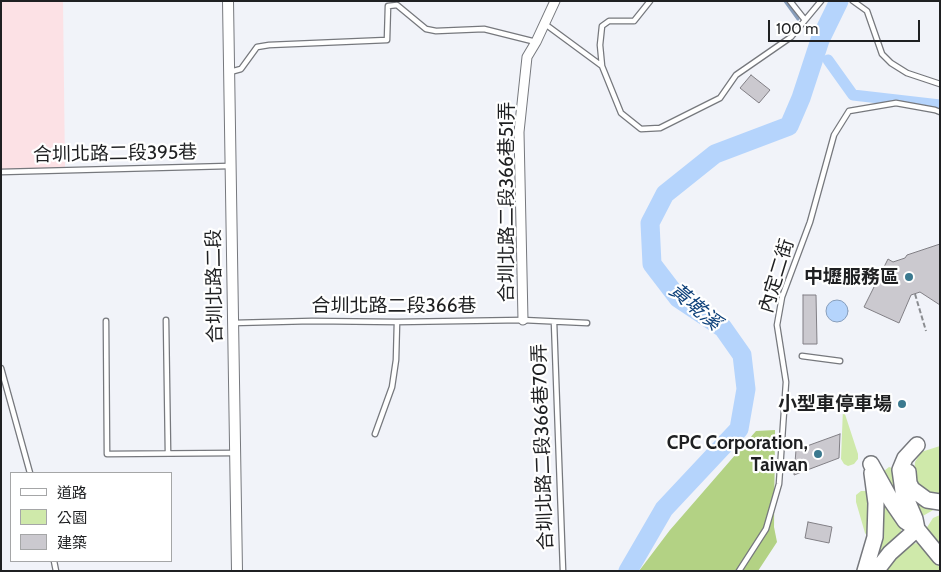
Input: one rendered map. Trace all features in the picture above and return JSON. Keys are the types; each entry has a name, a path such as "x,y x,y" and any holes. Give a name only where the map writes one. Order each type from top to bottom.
{"highway":[{"path":"917,529 915,519 903,491 900,470 905,458 917,445 909,463 909,483 912,489 927,500 940,502"},
{"path":"866,571 875,537 876,503 871,464 905,521 917,529 940,558"},
{"path":"876,571 890,554 917,529"}],"street":[{"name":"合圳北路二段","path":"228,1 229,166 237,571"},
{"name":"合圳北路二段366巷51弄","path":"523,320 519,132 527,57 555,1"}],"lane":[{"path":"650,1 634,21 609,21 602,26 600,45 602,66 621,113 641,129 660,128 720,98 736,75 791,37 822,1"},
{"path":"790,1 805,20"},
{"path":"853,1 867,11 882,54 891,63 907,73 940,84"},
{"path":"229,72 241,68 257,48 269,45 387,40 388,6 397,5 426,29 436,31 484,29 536,42"},
{"path":"544,24 602,66"},
{"name":"內定二街","path":"739,571 766,529 779,484 786,382 777,325 782,297 810,222 834,135 848,110 896,103 940,112"},
{"name":"合圳北路二段395巷","path":"1,172 229,166"},
{"path":"166,320 168,454"},
{"name":"合圳北路二段366巷","path":"233,324 312,321 523,320 587,323"},
{"path":"106,321 107,454 235,453"},
{"path":"375,434 392,387 396,360 397,322"},
{"name":"合圳北路二段366巷70弄","path":"554,322 563,571"},
{"path":"802,356 840,361"},
{"path":"1,368 30,472"}],"path":[{"path":"915,294 926,331"}],"shaded area":[{"path":"1,1 63,1 65,169 1,170"}],"green space":[{"path":"843,408 858,454 858,459 854,464 848,466 841,459"},
{"path":"775,430 774,527 777,542 758,571 639,571 670,530 756,431"},
{"path":"940,446 940,495 924,493 917,485 914,474 915,462 921,452"},
{"path":"889,467 892,468 906,510 887,481 884,471"},
{"path":"861,491 866,491 870,495 869,538 865,533 856,502 856,495"},
{"path":"910,494 933,506 935,509 921,517"},
{"path":"885,502 901,524 901,531 898,538 881,557 879,554 882,532 882,503"},
{"path":"940,515 940,549 926,529 933,518"},
{"path":"921,544 940,568 940,571 882,571 905,545"}],"water":[{"path":"837,300 845,303 848,311 845,319 837,322 829,319 826,311 829,303"}],"building":[{"path":"751,75 770,90 759,103 740,88"},
{"name":"中壢服務區","path":"940,244 940,305 920,292 911,295 899,323 864,307 888,259 893,262 905,258 907,255"},
{"path":"803,295 816,295 817,344 803,344"},
{"name":"CPC Corporation, Taiwan","path":"840,434 839,458 794,475 796,450"},
{"path":"808,522 832,527 829,543 805,538"}],"waterway":[{"path":"785,1 798,19"},
{"name":"黃墘溪","path":"628,571 664,509 739,429 746,389 742,355 723,328 678,298 652,264 650,223 665,194 715,154 789,126 801,98 820,40 839,1"},
{"path":"828,60 853,95 940,105"}],"place":[{"name":"中壢服務區","path":"909,277"},
{"name":"小型車停車場","path":"902,404"},
{"name":"CPC Corporation, Taiwan","path":"818,454"}]}
